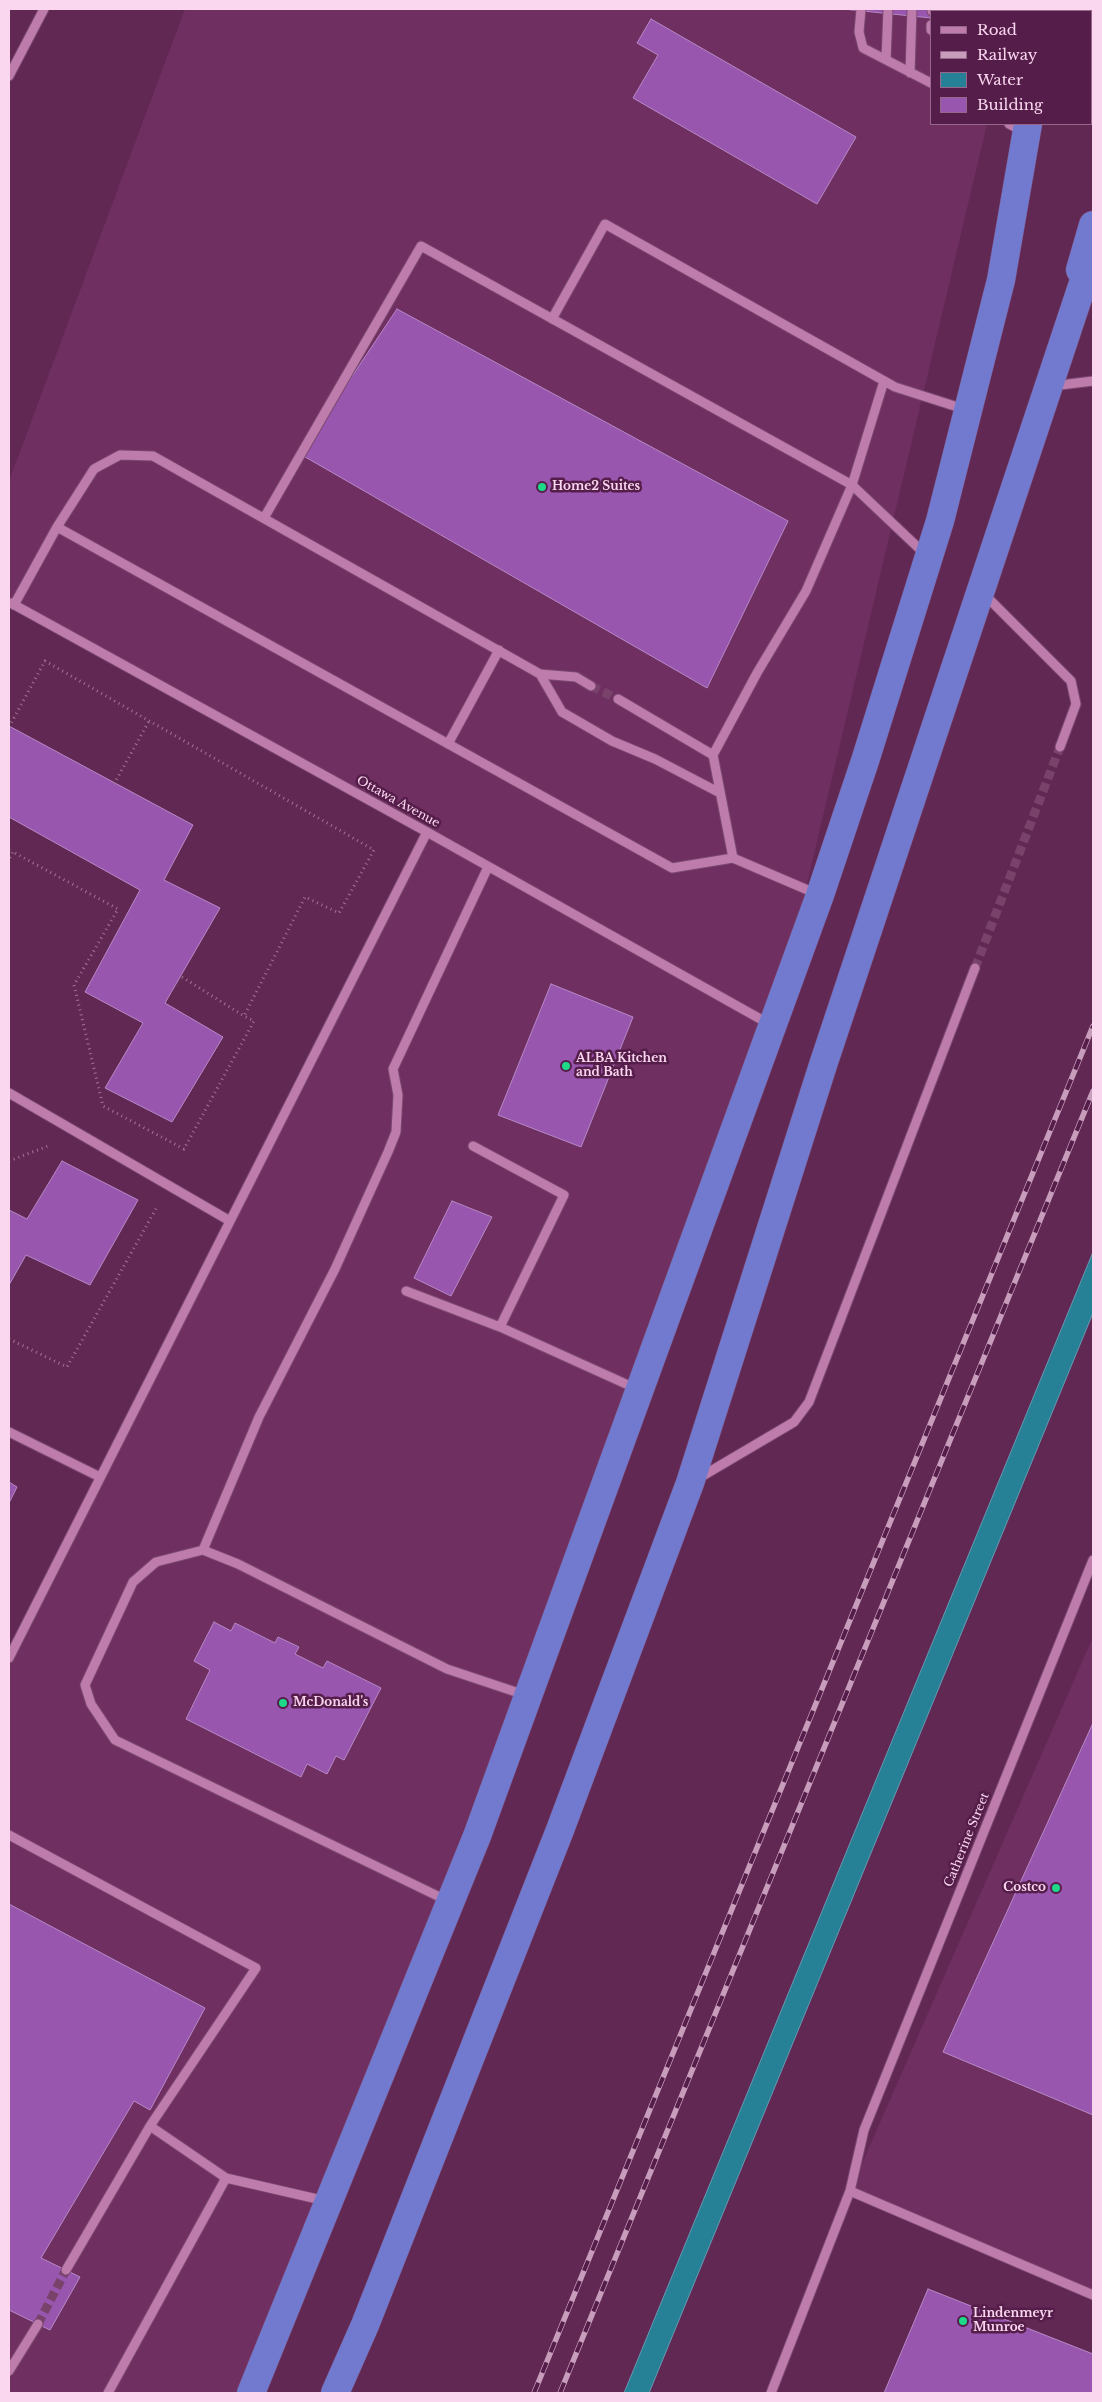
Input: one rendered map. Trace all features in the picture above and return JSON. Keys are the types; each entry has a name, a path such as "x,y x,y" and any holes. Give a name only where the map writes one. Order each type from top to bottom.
{"highway":[{"path":"251,2393 450,1902 528,1696 820,895 940,521 1001,280 1021,127"},
{"path":"1025,461 1093,225"},
{"path":"335,2393 365,2325 560,1830 690,1483 822,1065 1025,461 1093,252"}],"street":[{"path":"9,76 44,9"},
{"path":"861,9 859,32 863,48 930,83"},
{"path":"886,60 888,9"},
{"path":"910,73 912,9"},
{"path":"552,319 605,224 895,387 968,410"},
{"path":"264,518 420,246 852,485 929,557"},
{"path":"733,858 713,755 757,673 806,591 852,485 884,380"},
{"path":"1049,386 1093,381"},
{"path":"11,603 94,468 120,455 153,456 540,674 576,677 591,686"},
{"path":"57,527 672,868 733,858 820,895"},
{"path":"981,591 1071,681 1076,704 1060,747"},
{"name":"Ottawa Avenue","path":"11,603 427,832 773,1026"},
{"path":"448,744 499,650"},
{"path":"540,674 562,712 612,741 655,759 720,793"},
{"path":"618,699 713,755"},
{"path":"9,1658 427,832"},
{"path":"203,1550 259,1417 334,1269 388,1152 396,1132 398,1095 393,1069 488,867"},
{"path":"690,1483 794,1422 809,1402 975,968"},
{"path":"9,1093 230,1221"},
{"path":"473,1146 564,1195 500,1327"},
{"path":"406,1291 500,1327 640,1390"},
{"path":"9,1432 100,1477"},
{"path":"450,1902 115,1740 91,1704 85,1685 133,1582 156,1562 203,1550 238,1564 447,1669 528,1696"},
{"name":"Catherine Street","path":"771,2393 850,2190 864,2130 1093,1560"},
{"path":"9,1835 256,1968 150,2126 66,2270"},
{"path":"150,2126 226,2178 329,2201"},
{"path":"108,2393 226,2178"},
{"path":"850,2190 1093,2295"},
{"path":"9,2371 38,2324"}],"path":[{"path":"9,726 45,661 374,850 339,912 305,897 244,1016"},
{"path":"114,784 148,721"},
{"path":"9,859 11,851 118,909 74,985 103,1106 184,1149 254,1020 244,1016 182,977"},
{"path":"9,1161 56,1142"},
{"path":"9,1338 67,1367 162,1198"}],"shaded area":[{"path":"185,9 1014,9 930,10 930,125 987,125 773,1027 246,2393 9,2393 9,1658 427,832 9,602 9,481"},
{"path":"1093,1637 1093,2290 850,2191"}],"water":[{"path":"1093,1252 1093,1313 649,2393 624,2393"}],"building":[{"path":"843,9 958,9 930,10 930,18"},
{"path":"651,19 856,137 817,204 633,98 658,55 637,43"},
{"name":"Home2 Suites","path":"397,309 788,521 707,688 300,454"},
{"path":"9,726 193,825 164,880 220,908 165,1003 223,1037 172,1122 105,1088 143,1023 85,992 140,890 9,817"},
{"name":"ALBA Kitchen and Bath","path":"551,984 633,1017 581,1147 498,1115"},
{"path":"62,1161 138,1200 90,1285 26,1255 9,1285 9,1210 27,1219"},
{"path":"452,1201 492,1217 451,1296 414,1278"},
{"path":"9,1482 17,1487 9,1503"},
{"name":"McDonald's","path":"214,1622 231,1631 235,1623 275,1643 278,1637 299,1647 295,1654 323,1668 327,1661 381,1688 344,1760 336,1756 327,1774 307,1764 301,1777 186,1719 210,1670 194,1661"},
{"name":"Costco","path":"1093,1723 1093,2115 943,2052"},
{"path":"9,1904 205,2008 150,2110 134,2101 41,2258 80,2277 50,2330 9,2310"},
{"name":"Lindenmeyr Munroe","path":"928,2289 1093,2354 1093,2393 884,2393"}],"tunnel":[{"path":"591,686 618,699"},
{"path":"975,968 1060,747"},
{"path":"38,2324 66,2270"}],"railway":[{"path":"534,2393 1093,1026"},
{"path":"560,2393 1093,1091"}],"place":[{"name":"Home2 Suites","path":"542,487"},
{"name":"ALBA Kitchen and Bath","path":"566,1066"},
{"name":"McDonald's","path":"283,1703"},
{"name":"Costco","path":"1056,1888"},
{"name":"Lindenmeyr Munroe","path":"963,2321"}]}
